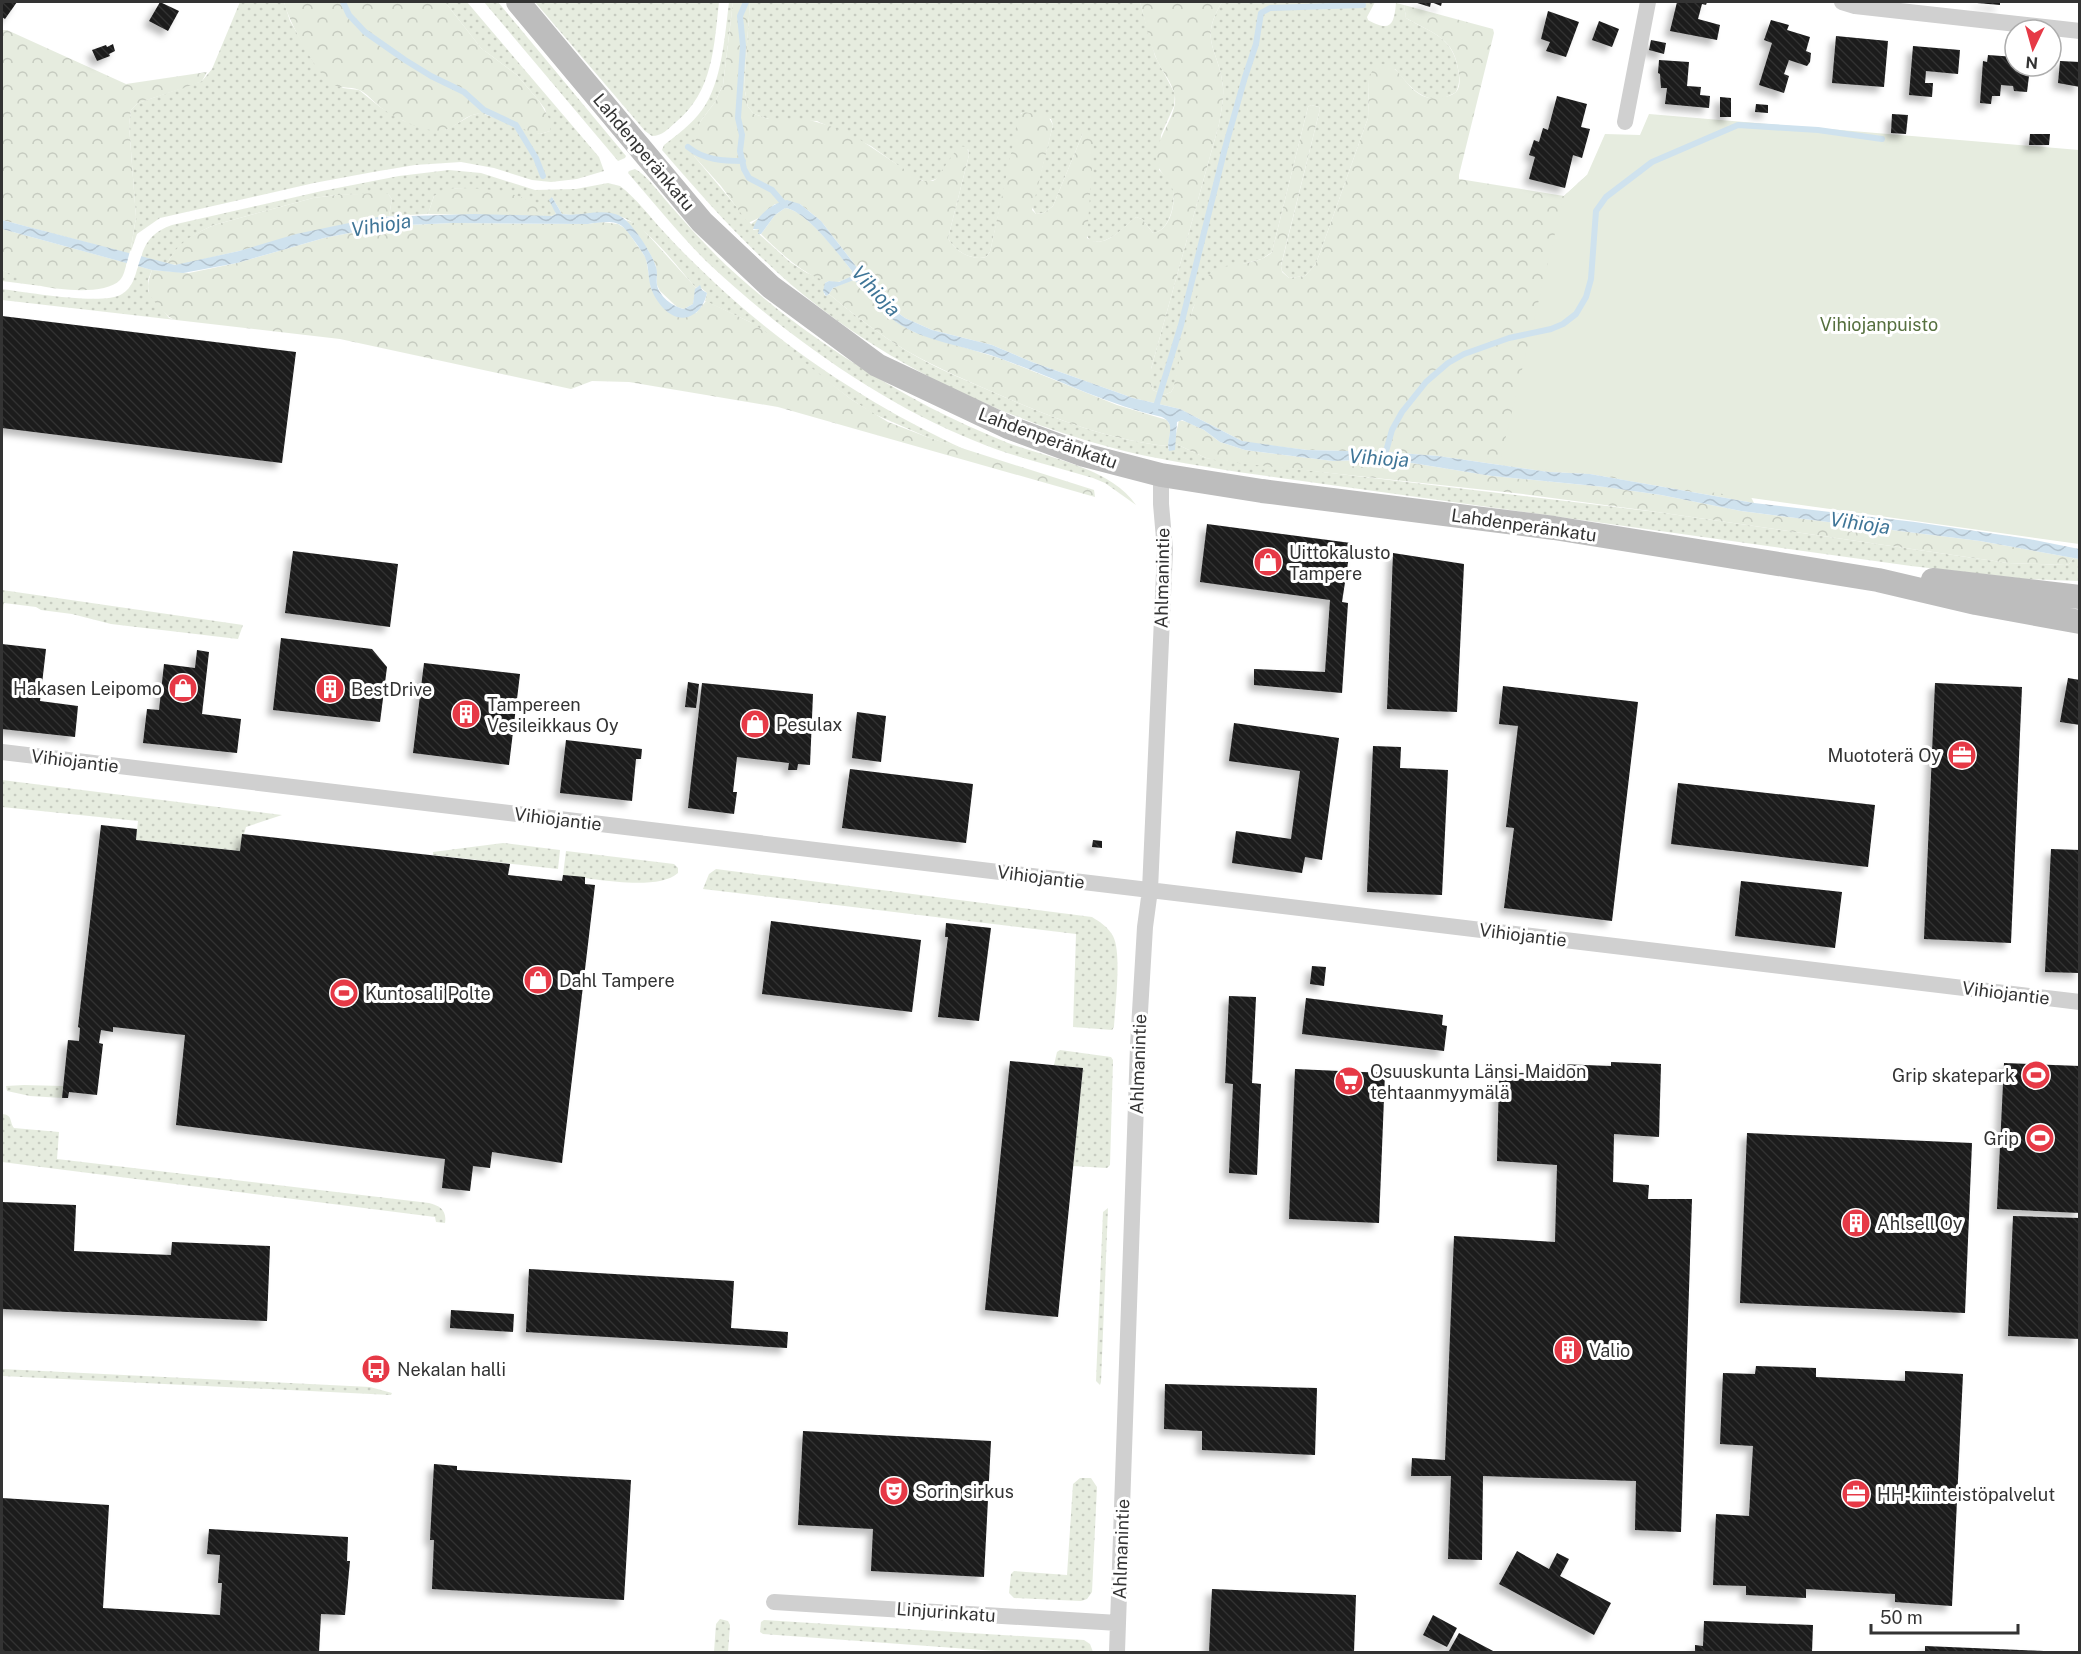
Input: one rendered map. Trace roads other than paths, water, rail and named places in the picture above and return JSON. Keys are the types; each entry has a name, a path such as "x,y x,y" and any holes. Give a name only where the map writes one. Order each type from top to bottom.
{"main road":[{"name":"Lahdenperänkatu","path":"518,2 702,222 771,286 877,365 1008,428 1084,455 1161,475 1262,491 1554,528 1878,579 1976,603 2079,622"},
{"name":"Lahdenperänkatu","path":"1878,579 1934,580 2079,597"}],"street":[{"path":"1625,122 1648,2"},
{"path":"1842,2 1855,6 2079,31"},
{"name":"Ahlmanintie","path":"1117,1653 1138,1055 1145,927 1150,890 1165,550 1161,475"},
{"name":"Vihiojantie","path":"2,752 2079,1002"},
{"name":"Linjurinkatu","path":"774,1602 1118,1623"}],"water":[{"name":"Vihioja","path":"552,197 562,214 604,212 623,218 635,230 654,261 657,269 658,289 664,297 675,306 684,309 693,304 695,289 700,285 707,293 700,308 692,315 682,318 665,310 651,288 644,254 625,229 611,222 588,224 452,223 385,226 324,238 237,263 183,273 152,270 2,229 2,220 175,265 239,251 296,234 378,217 475,214 552,216 556,214 549,200"},
{"name":"Vihioja","path":"787,200 800,204 821,221 872,287 905,318 932,330 992,345 1032,362 1133,398 1180,409 1242,441 1307,450 1438,456 1549,472 1590,474 1754,503 1915,522 2029,539 2079,549 2079,559 1980,541 1741,511 1661,495 1605,487 1492,476 1412,463 1333,461 1245,450 1220,442 1204,430 1182,420 1177,422 1175,450 1169,451 1170,428 1167,420 1162,417 1100,398 999,358 907,329 879,307 854,280 833,288 826,296 823,291 825,283 839,282 852,276 852,271 812,225 802,216 785,208 775,215 761,234 758,234 759,229 753,229 766,210"}],"waterway":[{"path":"343,2 349,15 365,32 431,76 464,92 484,110 516,125 536,158 543,176"},
{"path":"746,2 740,16 743,46 738,118 742,135 740,151 744,169 749,178 772,190 785,205"},
{"path":"1155,410 1181,325 1225,148 1256,44 1261,13 1270,8 1363,5"},
{"name":"Vihioja","path":"1385,455 1392,430 1402,412 1426,382 1448,363 1464,354 1509,338 1551,329 1563,324 1576,314 1586,297 1591,279 1596,211 1606,197 1652,162 1738,125 1818,130 1882,139"},
{"path":"688,147 707,157 743,161"}],"place":[{"name":"Uittokalusto Tampere","path":"1268,562"},
{"name":"Hakasen Leipomo","path":"183,688"},
{"name":"BestDrive","path":"330,689"},
{"name":"Tampereen Vesileikkaus Oy","path":"466,714"},
{"name":"Pesulax","path":"755,724"},
{"name":"Muototerä Oy","path":"1962,755"},
{"name":"Dahl Tampere","path":"538,980"},
{"name":"Kuntosali Polte","path":"344,993"},
{"name":"Grip skatepark","path":"2036,1075"},
{"name":"Osuuskunta Länsi-Maidon tehtaanmyymälä","path":"1349,1081"},
{"name":"Grip","path":"2040,1138"},
{"name":"Ahlsell Oy","path":"1856,1223"},
{"name":"Valio","path":"1568,1350"},
{"name":"Nekalan halli","path":"376,1369"},
{"name":"Sorin sirkus","path":"894,1491"},
{"name":"HH-kiinteistöpalvelut","path":"1856,1494"}],"park label":[{"name":"Vihiojanpuisto","path":"1879,324"}]}
